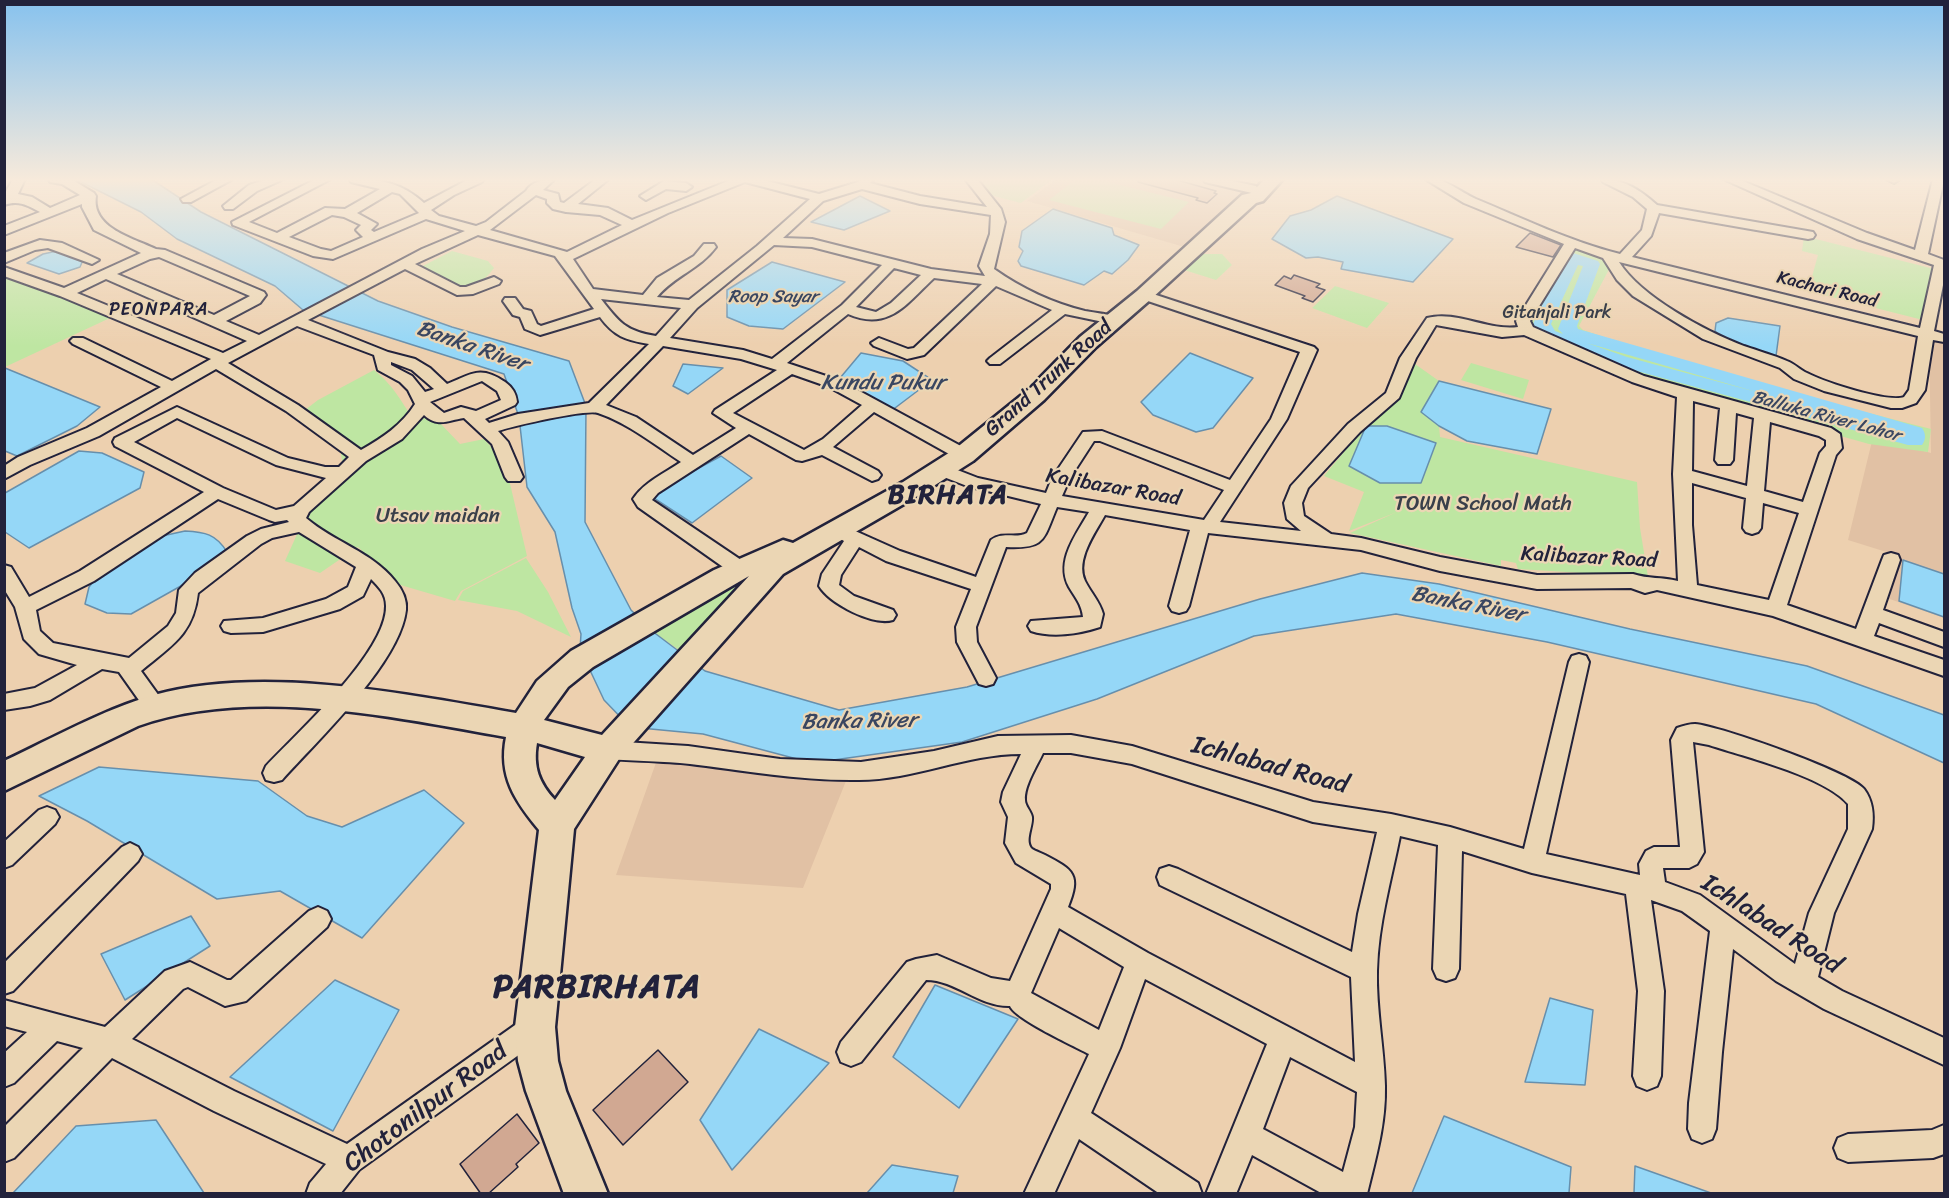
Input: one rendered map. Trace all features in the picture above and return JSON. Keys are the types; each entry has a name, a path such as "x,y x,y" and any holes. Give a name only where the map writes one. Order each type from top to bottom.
{"highway":[{"name":"Grand Trunk Road","path":"616,740 773,567 841,535 964,455 1036,395 1088,342 1144,294 1206,235"},
{"path":"557,826 531,794 523,780 520,750 524,727 555,681 581,660 683,598 740,568 798,543 841,535"},
{"path":"4,777 93,732 156,707 220,696 262,695 384,703 616,740 557,826 535,1028 538,1061 546,1091 586,1194"}],"street":[{"path":"115,235 153,253 166,254 259,295 255,300 214,321"},
{"path":"274,235 318,253 333,255 380,235"},
{"path":"279,237 283,235"},
{"path":"369,235 373,238"},
{"path":"331,265 388,235"},
{"path":"4,474 24,461 93,432 219,362 405,264 468,235"},
{"path":"492,235 544,248 565,257 588,293 616,328 635,337 743,356 783,366 835,384 964,455"},
{"path":"565,257 614,235"},
{"path":"591,407 636,367 692,305 779,235"},
{"path":"997,235 986,266 987,272 997,281"},
{"name":"Kachari Road","path":"1554,235 1616,256 1944,338"},
{"path":"1646,235 1642,241 1616,256 1622,277 1638,293 1707,336 1785,365 1800,375 1830,388 1890,403 1902,403 1910,400 1917,390 1926,334 1943,263 1859,235"},
{"path":"1920,257 1925,235"},
{"path":"772,241 812,243 930,273 997,281 1066,311 1113,320"},
{"path":"4,259 36,244 47,242 92,260"},
{"path":"1526,330 1523,321 1572,242"},
{"path":"646,300 662,281 699,259 709,247"},
{"path":"65,293 153,253"},
{"path":"872,405 847,428 820,447 802,456 747,428 720,411 783,366 848,308 891,263"},
{"path":"405,264 457,291 468,291 494,281"},
{"path":"681,270 719,283"},
{"path":"4,272 65,293 219,362 292,408 360,457"},
{"path":"848,308 871,317 879,316 902,300 930,273"},
{"path":"105,274 261,340"},
{"path":"879,343 907,354 919,352 997,281"},
{"path":"588,293 692,305"},
{"path":"1144,294 1310,350 1279,420 1204,526 1179,606"},
{"path":"510,301 516,311 526,314 530,326 540,331 602,311"},
{"path":"1066,311 1087,330 1088,342"},
{"path":"995,361 1066,311"},
{"path":"1328,540 1296,519 1293,503 1300,486 1354,428 1393,395 1408,358 1431,321 1447,320 1512,334 1526,330 1638,380 1825,432 1834,438 1834,446 1828,453 1776,609"},
{"path":"297,321 372,349 383,356 409,361 431,376 444,391"},
{"path":"78,341 174,388"},
{"path":"383,356 383,367 415,388 421,402 441,419 461,412 470,414 504,448 514,477"},
{"path":"129,670 175,631 186,614 189,590 202,578 254,540 301,518 360,457 376,450 409,424 421,402 480,376 496,383 508,394 510,399 507,404 473,418"},
{"path":"1685,394 1682,474 1688,590"},
{"path":"1724,460 1728,406"},
{"path":"485,430 519,419 591,407 630,421 694,463"},
{"path":"301,518 275,516 217,492 121,442 177,412 287,464 329,474 344,472"},
{"path":"1752,528 1762,415"},
{"path":"740,568 676,526 644,503 642,499 652,489 747,428"},
{"path":"986,678 967,642 966,627 1000,542 1032,541 1074,456 1089,436 1095,434 1233,487"},
{"path":"820,447 872,475"},
{"path":"4,455 24,461"},
{"name":"Kalibazar Road","path":"942,470 973,482 1052,500 1204,526 1361,544 1440,564 1537,582 1633,581 1645,586 1658,583 1776,609 1944,668"},
{"path":"1682,474 1810,510"},
{"path":"16,599 87,576 217,492"},
{"path":"1038,626 1077,626 1093,622 1094,615 1077,586 1072,565 1100,508"},
{"path":"274,773 371,662 386,638 395,614 395,597 388,585 367,564 310,534 301,518"},
{"path":"886,615 850,603 835,595 829,586 841,535 982,586"},
{"path":"1863,639 1891,560"},
{"path":"231,626 263,626 333,604 356,591 367,564"},
{"path":"4,572 31,634 46,650 126,665 156,707"},
{"path":"1872,613 1944,640"},
{"path":"4,702 18,702 41,694 66,682 99,661"},
{"path":"1532,862 1579,662"},
{"path":"1647,1076 1651,991 1645,887 1654,858 1689,857 1692,852 1682,740 1685,734 1710,736 1808,770 1853,792 1860,803 1862,814 1859,830 1824,907 1812,940 1804,983"},
{"name":"Ichlabad Road","path":"616,740 688,755 780,768 861,771 934,760 998,745 1071,744 1132,755 1313,812 1391,824 1450,837 1532,862 1645,887 1691,903 1785,972 1833,1000 1944,1052"},
{"path":"1037,743 1014,792 1013,802 1020,817 1017,843 1024,856 1055,872 1063,880 1063,889 1018,993 1021,1002 1032,1009 1106,1048"},
{"path":"4,858 47,817"},
{"path":"1246,1136 1352,1193 1369,1127 1371,1085 1364,1006 1364,970 1368,933 1391,824"},
{"path":"1446,969 1450,837"},
{"path":"4,982 130,854"},
{"path":"1169,877 1364,970"},
{"path":"1054,913 1139,962 1371,1085"},
{"path":"4,1148 109,1042 182,975 197,976 225,993 237,992 318,919"},
{"path":"1702,1129 1705,1070 1723,925"},
{"path":"1039,1194 1106,1048 1139,962"},
{"path":"851,1052 916,971 925,966 938,968 1000,993 1018,993"},
{"path":"4,1012 109,1042 224,1101 349,1160"},
{"path":"4,1072 54,1025"},
{"name":"Chotonilpur Road","path":"321,1194 349,1160 426,1103 535,1028"},
{"path":"1221,1194 1246,1136 1282,1039"},
{"path":"1073,1118 1187,1194"},
{"path":"1848,1148 1918,1146 1933,1144 1944,1139"}],"shaded area":[{"path":"1143,235 1197,235 1184,247"},
{"path":"1929,336 1944,340 1944,618 1884,597 1896,555 1848,540 1873,437 1931,453"},
{"path":"658,757 848,776 803,888 616,875"}],"green space":[{"path":"1804,236 1934,269 1927,321 1808,291 1818,255 1802,251"},
{"name":"Gitanjali Park","path":"1572,242 1614,260 1579,326 1583,330 1705,371 1931,429 1928,452 1869,444 1638,379 1526,330 1561,256"},
{"path":"452,251 488,261 494,268 485,278 466,287 446,285 413,271"},
{"path":"1198,254 1222,254 1232,265 1216,280 1181,269"},
{"path":"4,272 106,311 110,318 5,367"},
{"path":"1335,286 1389,303 1367,328 1312,308"},
{"name":"TOWN School Math","path":"1408,359 1439,381 1421,412 1439,426 1440,437 1637,482 1640,528 1648,577 1518,569 1516,563 1501,560 1501,566 1350,533 1397,512 1349,531 1364,492 1324,476 1372,418"},
{"path":"1471,363 1529,380 1523,399 1461,380"},
{"path":"374,370 392,388 414,420 344,472 339,442 305,410 318,400"},
{"name":"Utsav maidan","path":"426,414 440,423 460,444 484,439 504,458 527,556 461,591 455,601 397,584 358,547 320,573 285,561 303,521 301,518 370,456"},
{"path":"526,558 548,592 571,637 517,611 458,600 463,591"},
{"path":"765,563 679,650 652,631"}],"water":[{"name":"Banka River","path":"172,235 247,235 378,301 452,327 569,361 586,406 585,522 631,610 652,631 705,671 839,710 967,687 1260,599 1362,573 1439,584 1630,629 1807,666 1944,715 1944,763 1816,704 1547,642 1396,614 1254,636 1097,699 962,742 812,763 703,734 630,727 604,700 580,649 581,634 572,608 555,532 527,487 519,417 504,374 303,310 275,286"},
{"path":"1021,235 1114,235 1139,245 1128,260 1112,274 1104,271 1084,285 1021,266 1018,261 1023,251 1019,247"},
{"path":"1275,235 1442,235 1453,239 1413,282 1341,269 1343,262 1318,257 1306,258 1272,239"},
{"path":"62,250 83,260 80,267 59,274 27,263 43,254"},
{"name":"Roop Sayar","path":"772,262 845,282 783,329 749,326 727,317 727,290"},
{"path":"1728,318 1780,326 1776,356 1744,348 1722,337 1715,331 1716,323"},
{"name":"Kundu Pukur","path":"861,353 903,361 932,380 887,414 835,384"},
{"path":"1190,353 1253,378 1213,428 1196,432 1153,415 1141,402"},
{"path":"683,364 723,368 688,394 673,386"},
{"path":"5,368 100,407 77,426 17,456 5,451"},
{"path":"1439,381 1551,409 1537,454 1467,441 1439,426 1421,412"},
{"path":"1366,426 1387,426 1436,443 1421,483 1380,483 1349,466"},
{"path":"79,451 102,453 144,472 140,488 29,548 5,532 5,493"},
{"path":"721,456 752,478 692,523 649,495"},
{"path":"185,531 209,535 219,541 227,552 179,587 131,614 107,613 85,604 89,587 96,578 162,536"},
{"path":"1903,560 1944,574 1944,617 1899,601"},
{"path":"99,767 258,781 307,816 342,827 424,790 464,823 362,938 280,891 217,899 87,821 39,796"},
{"path":"191,916 210,946 125,1000 101,954"},
{"path":"335,980 399,1010 333,1131 230,1077"},
{"path":"935,985 1018,1019 959,1108 893,1057"},
{"path":"1550,998 1593,1010 1585,1085 1525,1082"},
{"path":"759,1029 829,1063 732,1170 700,1120"},
{"path":"1444,1116 1571,1167 1569,1193 1412,1193"},
{"path":"156,1120 204,1193 13,1193 76,1126"},
{"path":"892,1165 958,1176 953,1193 867,1193"},
{"path":"1635,1166 1711,1193 1634,1193"}],"building":[{"path":"1528,235 1535,235 1561,245 1553,257 1516,247"},
{"path":"1294,275 1320,284 1316,287 1325,290 1313,302 1302,298 1305,296 1275,285 1284,276 1291,279"},
{"path":"658,1050 688,1082 623,1145 593,1110"},
{"path":"517,1114 539,1143 516,1164 518,1167 488,1194 481,1194 460,1164"}],"waterway":[{"name":"Balluka River Lohor","path":"1573,258 1592,264 1567,329 1572,333 1915,432 1915,441 1621,361 1549,335 1542,324 1573,258"}],"district":[{"name":"PEONPARA","path":"159,310"},
{"name":"BIRHATA","path":"948,496"},
{"name":"PARBIRHATA","path":"597,989"}]}
